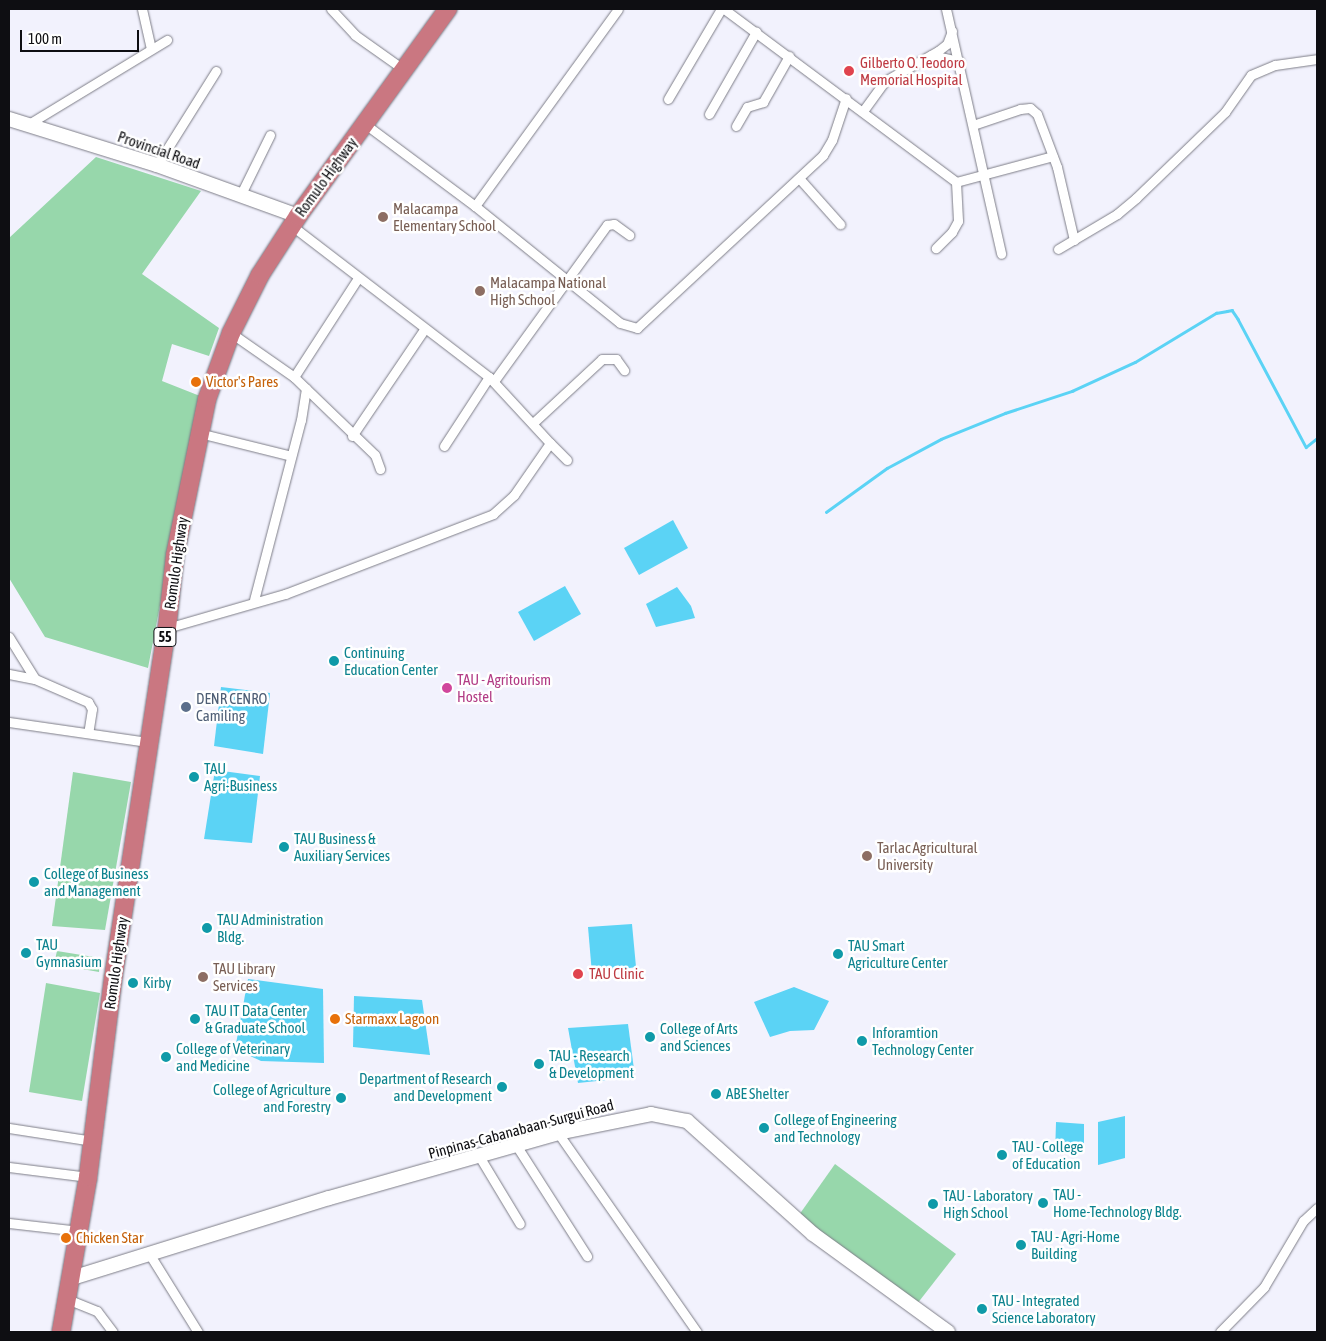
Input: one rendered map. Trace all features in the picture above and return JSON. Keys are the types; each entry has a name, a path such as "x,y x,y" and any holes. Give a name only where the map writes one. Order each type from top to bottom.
{"highway":[{"name":"Romulo Highway","path":"61,1332 72,1278 88,1177 113,979 167,628 175,555 198,433 231,333 252,288 295,221 448,9"}],"street":[{"path":"142,9 151,50"},
{"path":"331,9 355,35 403,69"},
{"path":"475,206 618,9"},
{"path":"668,99 722,9 846,98 956,182 958,221 952,232 936,248"},
{"path":"946,9 974,125 1001,254"},
{"path":"863,111 885,81 911,63 931,55 947,44 952,31"},
{"path":"709,114 756,32"},
{"path":"27,125 167,40"},
{"path":"931,55 958,61"},
{"path":"736,126 747,107 763,102 789,56"},
{"path":"1058,249 1117,214 1136,198 1226,112 1251,75 1275,64 1317,59"},
{"path":"157,165 216,71"},
{"path":"365,124 475,206 566,278 620,324 637,328 799,178 832,140 846,98"},
{"path":"974,125 1030,108 1037,114 1054,156 1074,240"},
{"name":"Provincial Road","path":"9,119 157,165 240,196 295,221"},
{"path":"240,196 270,135"},
{"path":"956,182 984,173 1054,156"},
{"path":"799,178 840,224"},
{"path":"295,221 358,278 491,379 567,460"},
{"path":"444,446 491,379 607,225 614,224 629,235"},
{"path":"294,377 358,278"},
{"path":"352,436 425,328"},
{"path":"231,333 294,377 352,436 375,455 380,469"},
{"path":"532,423 602,359 616,359 624,370"},
{"path":"254,600 291,456 306,388"},
{"path":"198,433 291,456"},
{"path":"167,628 254,600 285,594 493,514 514,495 550,442"},
{"path":"9,637 35,678"},
{"path":"9,674 35,678 88,702 92,710 88,733"},
{"path":"9,722 148,742"},
{"name":"Pinpinas-Cabanabaan-Surgui Road","path":"72,1278 330,1198 558,1133 651,1114 687,1121 813,1234 948,1332"},
{"path":"9,1128 93,1141"},
{"path":"558,1133 697,1332"},
{"path":"516,1145 587,1256"},
{"path":"479,1156 520,1224"},
{"path":"9,1167 88,1177"},
{"path":"1220,1332 1264,1287 1303,1221 1317,1208"},
{"path":"9,1223 80,1230"},
{"path":"150,1255 198,1332"},
{"path":"67,1300 97,1311 113,1332"}],"green space":[{"path":"96,157 201,191 142,274 219,328 209,356 172,344 162,381 200,396 148,668 45,637 9,578 9,238"},
{"path":"73,772 131,782 105,930 52,926"},
{"path":"57,951 100,958 99,972 54,964"},
{"path":"46,983 100,993 82,1101 29,1092"},
{"path":"835,1164 956,1254 917,1304 799,1215"}],"water":[{"path":"673,520 688,548 639,575 624,548"},
{"path":"565,586 581,614 534,641 518,612"},
{"path":"677,587 691,606 695,618 656,627 646,604"},
{"path":"221,687 270,693 263,754 214,746"},
{"path":"215,770 260,776 252,843 204,839"},
{"path":"632,924 636,967 592,974 588,927"},
{"path":"248,979 323,989 324,1063 261,1061 235,1049"},
{"path":"794,987 829,1001 814,1030 790,1031 770,1037 754,1002"},
{"path":"354,996 422,1000 430,1055 353,1047"},
{"path":"628,1024 635,1077 578,1083 568,1028"},
{"path":"1125,1116 1125,1158 1098,1165 1098,1122"},
{"path":"1056,1122 1084,1124 1084,1152 1055,1154"}],"waterway":[{"path":"826,512 887,468 941,439 1005,413 1072,391 1135,362 1216,313 1232,310 1306,447 1317,438"}],"place":[{"name":"Gilberto O. Teodoro Memorial Hospital","path":"849,71"},
{"name":"Malacampa Elementary School","path":"383,217"},
{"name":"Malacampa National High School","path":"480,291"},
{"name":"Victor's Pares","path":"196,382"},
{"name":"Continuing Education Center","path":"334,661"},
{"name":"TAU - Agritourism Hostel","path":"447,688"},
{"name":"DENR CENRO Camiling","path":"186,707"},
{"name":"TAU Agri-Business","path":"194,777"},
{"name":"TAU Business & Auxiliary Services","path":"284,847"},
{"name":"Tarlac Agricultural University","path":"867,856"},
{"name":"College of Business and Management","path":"34,882"},
{"name":"TAU Administration Bldg.","path":"207,928"},
{"name":"TAU Gymnasium","path":"26,953"},
{"name":"TAU Smart Agriculture Center","path":"838,954"},
{"name":"TAU Clinic","path":"578,974"},
{"name":"TAU Library Services","path":"203,977"},
{"name":"Kirby","path":"133,983"},
{"name":"TAU IT Data Center & Graduate School","path":"195,1019"},
{"name":"Starmaxx Lagoon","path":"335,1019"},
{"name":"College of Arts and Sciences","path":"650,1037"},
{"name":"Inforamtion Technology Center","path":"862,1041"},
{"name":"College of Veterinary and Medicine","path":"166,1057"},
{"name":"TAU - Research & Development","path":"539,1064"},
{"name":"Department of Research and Development","path":"502,1087"},
{"name":"ABE Shelter","path":"716,1094"},
{"name":"College of Agriculture and Forestry","path":"341,1098"},
{"name":"College of Engineering and Technology","path":"764,1128"},
{"name":"TAU - College of Education","path":"1002,1155"},
{"name":"TAU - Home-Technology Bldg.","path":"1043,1203"},
{"name":"TAU - Laboratory High School","path":"933,1204"},
{"name":"Chicken Star","path":"66,1238"},
{"name":"TAU - Agri-Home Building","path":"1021,1245"},
{"name":"TAU - Integrated Science Laboratory","path":"982,1309"}]}
